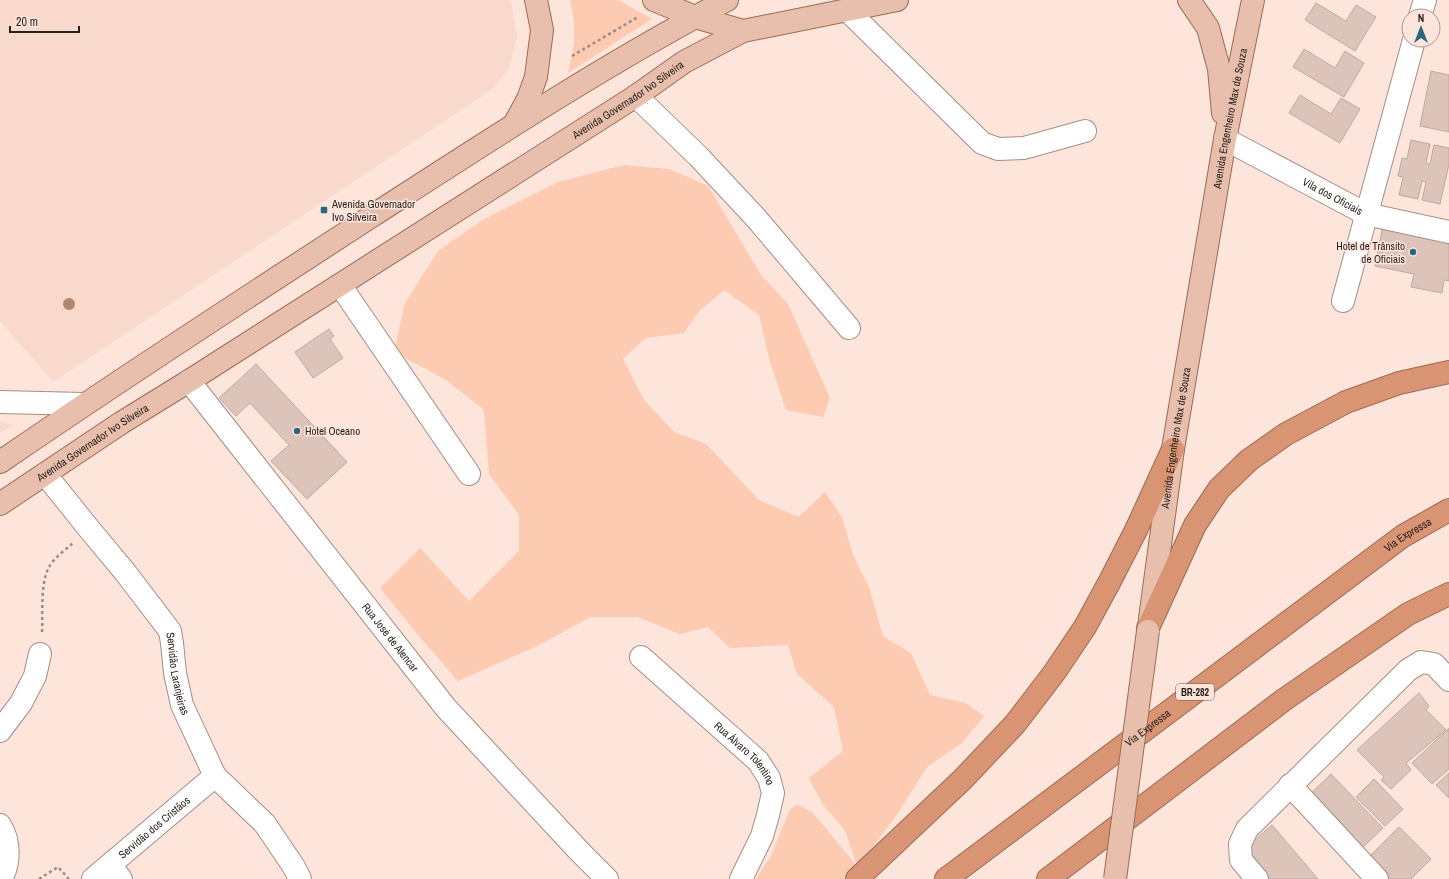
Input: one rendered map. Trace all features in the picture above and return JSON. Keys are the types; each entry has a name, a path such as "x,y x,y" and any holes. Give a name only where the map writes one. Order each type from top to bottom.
{"highway":[{"path":"1148,630 1195,525 1219,488 1249,460 1286,434 1346,402 1399,383 1449,372"},
{"path":"857,879 963,779 1015,724 1054,673 1085,627 1110,581 1136,530 1173,449"},
{"name":"Via Expressa","path":"946,879 1403,536 1449,510"},
{"path":"1048,879 1285,699 1401,618 1449,594"},
{"path":"1066,879 1190,772"}],"main road":[{"path":"515,123 528,99 536,77 542,30 536,0"},
{"path":"0,462 181,339 515,123 662,35 727,0"},
{"name":"Avenida Governador Ivo Silveira","path":"0,504 121,423 636,96 684,62 743,31 897,0"},
{"path":"1189,0 1208,28 1219,69 1225,139"},
{"name":"Avenida Engenheiro Max de Souza","path":"1115,879 1173,449 1225,139 1252,0"},
{"path":"648,7 695,17 743,31"}],"street":[{"path":"847,10 982,143 998,149 1024,148 1085,131"},
{"path":"1343,302 1412,48"},
{"path":"636,96 699,157 751,213 849,328"},
{"name":"Vila dos Oficiais","path":"1225,139 1366,214 1449,232"},
{"path":"340,285 469,474"},
{"name":"Rua José de Alencar","path":"189,381 446,708 607,879"},
{"path":"0,402 84,404"},
{"name":"Servidão Laranjeiras","path":"45,474 125,572 170,631 175,673 182,705 215,776 265,824 294,867 300,879"},
{"path":"0,731 21,703 35,676 40,654"},
{"name":"Rua Álvaro Tolentino","path":"641,657 758,761 769,778 773,793 768,816 762,836 740,879"},
{"path":"1256,879 1241,860 1240,844 1247,829 1408,670 1420,662 1434,664 1449,680"},
{"name":"Servidão dos Cristãos","path":"93,879 115,872 215,776"},
{"path":"1290,785 1377,879"},
{"path":"0,825 7,845 8,860 4,874 0,879"}],"path":[{"path":"572,56 648,7"},
{"path":"40,654 44,584 49,568 60,554 90,530"},
{"path":"39,879 58,867 69,879"}],"shaded area":[{"path":"0,0 511,0 517,38 508,70 491,90 53,382 0,321"},
{"path":"570,0 618,0 652,19 568,73 574,45 574,22"},
{"path":"624,165 669,169 708,186 761,275 788,304 830,398 823,417 786,410 770,362 759,315 724,290 699,311 684,333 646,338 623,359 644,400 674,432 706,444 759,500 799,517 825,492 842,517 853,555 869,587 883,636 911,653 930,695 966,703 984,716 962,743 927,767 898,813 858,867 843,879 756,879 772,854 790,809 797,804 813,813 857,866 845,830 823,805 809,778 843,751 834,707 797,674 788,645 730,648 708,627 680,634 637,617 591,617 537,646 458,681 380,588 420,548 469,601 519,551 519,515 489,474 484,410 446,380 394,352 405,303 438,251 484,219 558,182"},
{"path":"0,421 14,425 0,433"}],"building":[{"path":"1316,3 1346,21 1356,5 1376,17 1355,51 1305,20"},
{"path":"1304,49 1335,68 1345,51 1364,63 1344,97 1293,67"},
{"path":"1431,71 1449,75 1449,132 1420,126"},
{"path":"1300,95 1331,114 1341,98 1360,109 1340,143 1289,113"},
{"path":"1411,140 1430,144 1426,163 1430,164 1434,145 1449,148 1449,164 1440,204 1422,200 1426,182 1422,181 1418,199 1399,195 1403,177 1398,176 1402,158 1407,159"},
{"name":"Hotel de Trânsito de Oficiais","path":"1383,225 1449,238 1449,281 1444,280 1442,293 1411,287 1414,274 1375,266"},
{"path":"329,329 334,336 330,339 343,358 313,378 295,352"},
{"name":"Hotel Oceano","path":"256,364 347,462 307,499 271,461 289,445 250,403 236,416 219,398"},
{"path":"1419,693 1429,706 1426,710 1446,730 1406,763 1411,770 1391,789 1381,780 1384,777 1357,750"},
{"path":"1449,728 1449,769 1432,784 1412,763"},
{"path":"1449,773 1449,798 1436,785"},
{"path":"1331,774 1383,828 1358,852 1305,799"},
{"path":"1374,779 1403,809 1385,826 1356,797"},
{"path":"1272,825 1318,879 1267,879 1243,850"},
{"path":"1399,827 1431,859 1411,879 1385,879 1366,860"}],"place":[{"name":"Avenida Governador Ivo Silveira","path":"324,210"},
{"name":"Hotel de Trânsito de Oficiais","path":"1413,252"},
{"name":"Hotel Oceano","path":"297,431"}]}
